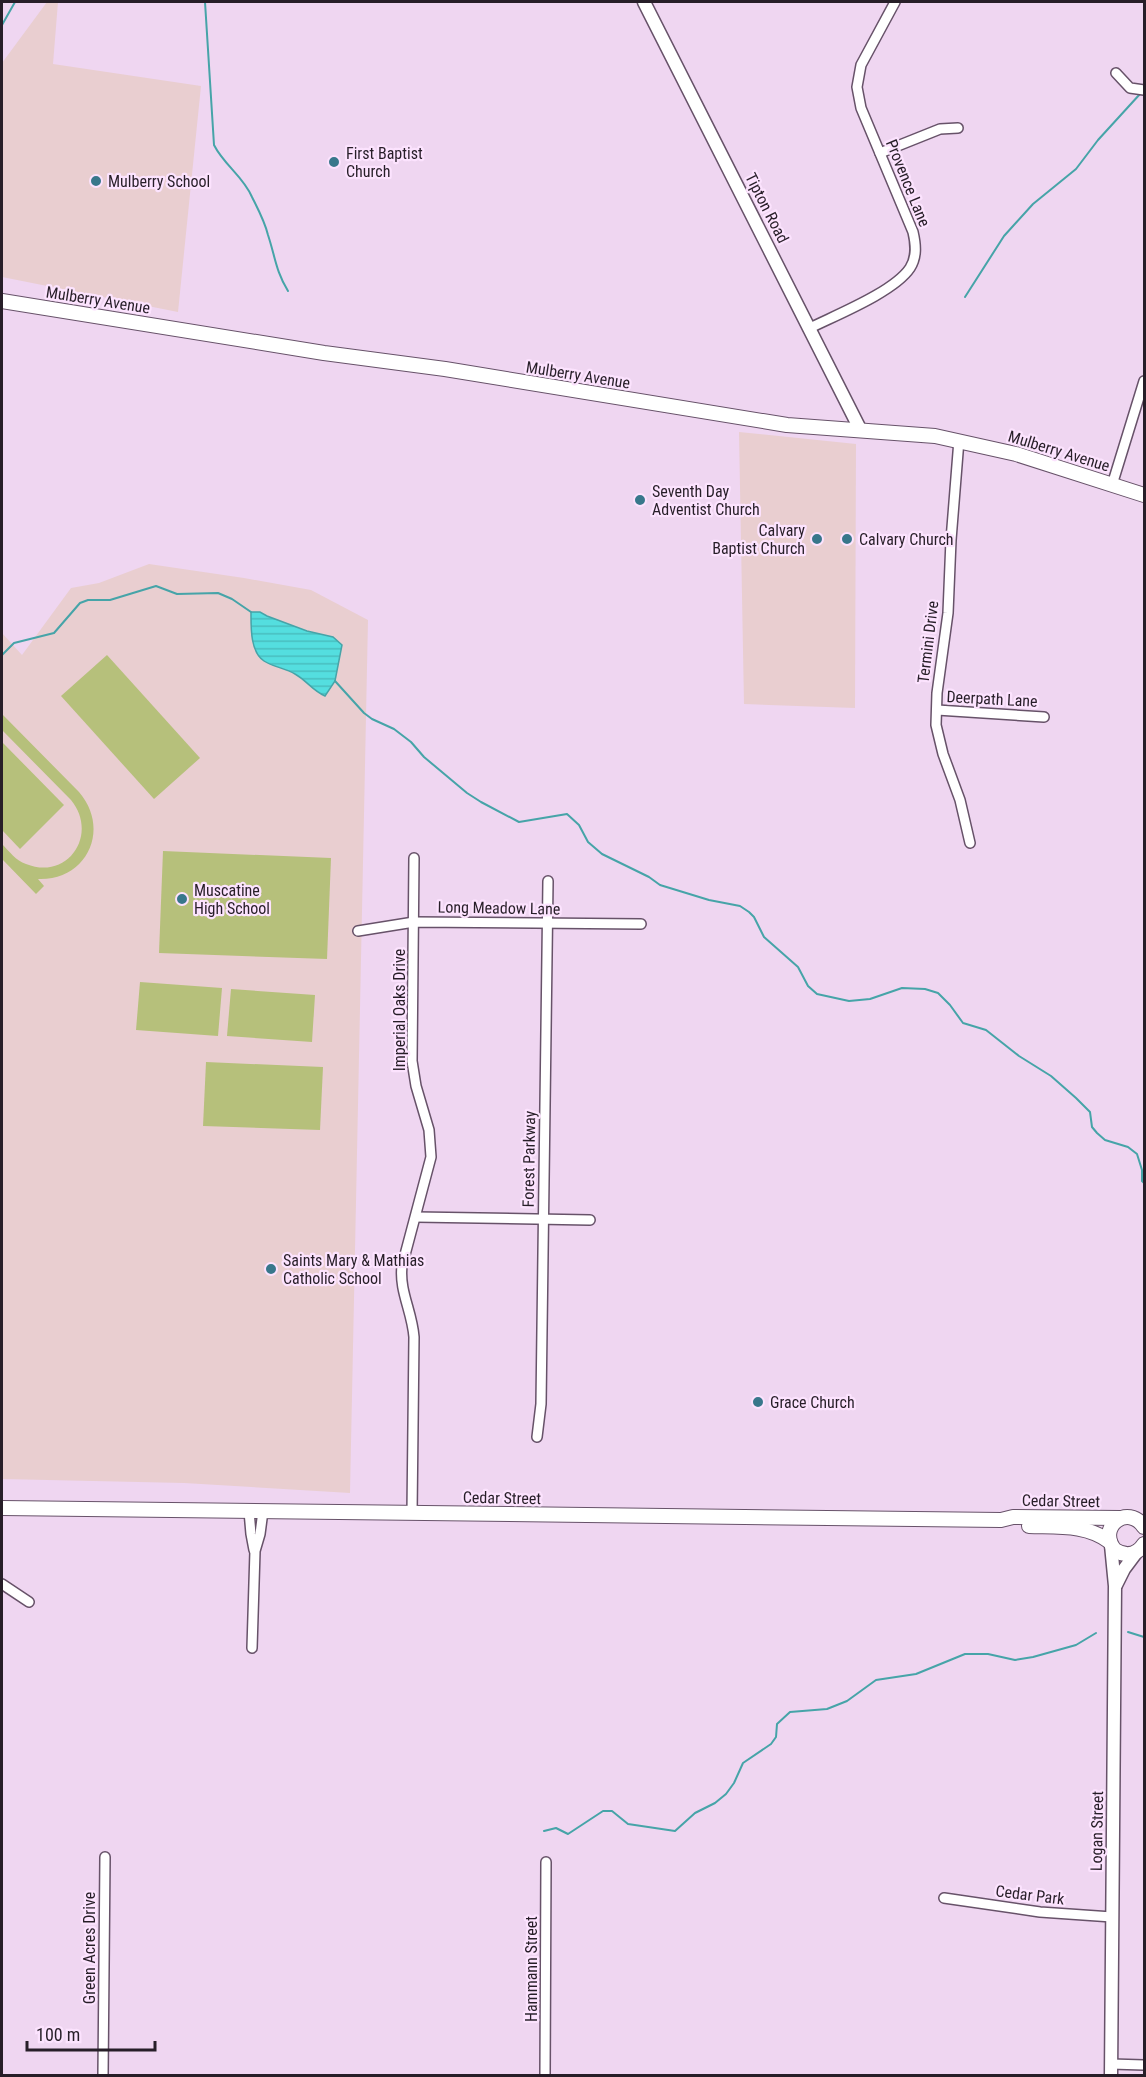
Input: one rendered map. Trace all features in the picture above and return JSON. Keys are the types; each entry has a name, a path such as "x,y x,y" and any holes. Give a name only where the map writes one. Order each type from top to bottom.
{"main road":[{"name":"Mulberry Avenue","path":"2,301 324,353 445,369 787,425 860,429 959,440 1016,454 1144,495"},
{"name":"Cedar Street","path":"2,1508 1001,1520 1013,1517 1120,1518"},
{"path":"1110,1544 1109,1531 1115,1521 1120,1518 1132,1517 1144,1527"},
{"name":"Cedar Street","path":"1001,1520 1013,1525 1085,1529 1100,1534 1120,1553 1131,1554 1141,1550"}],"street":[{"name":"Tipton Road","path":"644,2 860,429"},
{"name":"Provence Lane","path":"810,328 885,290 903,276 914,261 916,251 913,232 861,108 858,95 861,65 895,2"},
{"path":"1116,73 1130,88 1144,90"},
{"path":"880,153 940,129 958,128"},
{"path":"1112,485 1141,407 1144,381"},
{"name":"Termini Drive","path":"959,440 948,614 936,725 960,801 970,843"},
{"name":"Deerpath Lane","path":"937,710 1044,717"},
{"name":"Imperial Oaks Drive","path":"412,1514 414,1337 413,1322 400,1279 427,1177 431,1146 429,1130 413,1074 414,858"},
{"name":"Forest Parkway","path":"537,1437 541,1404 548,881"},
{"name":"Long Meadow Lane","path":"358,931 414,922 641,924"},
{"path":"416,1217 590,1220"},
{"path":"252,1648 255,1551 260,1534 256,1511"},
{"name":"Logan Street","path":"1110,1544 1115,1586 1111,2070"},
{"path":"1115,1586 1124,1569 1141,1550"},
{"path":"2,1584 29,1602"},
{"name":"Green Acres Drive","path":"103,2076 105,1857"},
{"name":"Hammann Street","path":"545,2076 546,1862"},
{"name":"Cedar Park","path":"944,1898 1041,1912 1112,1917"},
{"path":"1111,2070 1144,2065"}],"shaded area":[{"name":"Mulberry School","path":"47,2 58,2 53,64 201,86 178,312 2,277 2,63"},
{"path":"739,432 856,444 855,708 744,704"},
{"name":"Muscatine High School","path":"149,564 311,590 368,620 350,1493 184,1483 2,1479 2,633 22,655 71,588 99,583"},
{"path":"251,612 260,612 307,631 333,637 342,645 335,681 325,696 295,674 259,657 252,638"},
{"path":"107,655 200,758 154,799 61,696"},
{"path":"2,714 79,792 88,806 93,821 93,836 89,850 81,862 70,871 55,877 38,879 44,886 36,894 2,859 2,844 22,863 41,868 55,866 75,851 82,827 79,813 71,800 2,730"},
{"path":"2,742 64,805 20,849 2,830"},
{"path":"163,851 331,858 327,959 159,953"},
{"path":"140,982 222,988 218,1036 136,1030"},
{"path":"231,989 315,995 312,1042 227,1036"},
{"path":"206,1062 323,1067 320,1130 203,1126"}],"waterway":[{"path":"2,25 15,2"},
{"path":"205,2 214,145 244,183 252,197 265,225 278,270 288,291"},
{"path":"965,297 1004,236 1033,204 1076,169 1098,140 1140,94"},
{"path":"2,655 14,643 54,633 80,603 88,600 110,600 156,586 177,594 218,593 251,612"},
{"path":"335,681 364,713 394,729 411,742 424,757 481,802 519,822 567,814 579,825 588,842 602,854 649,877 660,885 709,900 740,906 754,917 764,937 798,967 808,986 817,994 849,1001 870,999 902,988 925,989 938,993 963,1023 986,1030 1019,1056 1051,1076 1076,1098 1090,1112 1092,1127 1105,1140 1128,1147 1137,1154 1144,1183"},
{"path":"1128,1632 1144,1637"},
{"path":"544,1831 556,1828 568,1834 603,1811 612,1811 628,1824 675,1831 695,1813 715,1803 726,1794 743,1763 771,1744 776,1737 777,1724 790,1712 827,1709 847,1701 876,1680 916,1674 965,1654 988,1654 1015,1660 1076,1645 1096,1633"}],"place":[{"name":"First Baptist Church","path":"334,162"},
{"name":"Mulberry School","path":"96,181"},
{"name":"Seventh Day Adventist Church","path":"640,500"},
{"name":"Calvary Baptist Church","path":"817,539"},
{"name":"Calvary Church","path":"847,539"},
{"name":"Muscatine High School","path":"182,899"},
{"name":"Saints Mary & Mathias Catholic School","path":"271,1269"},
{"name":"Grace Church","path":"758,1402"}]}
